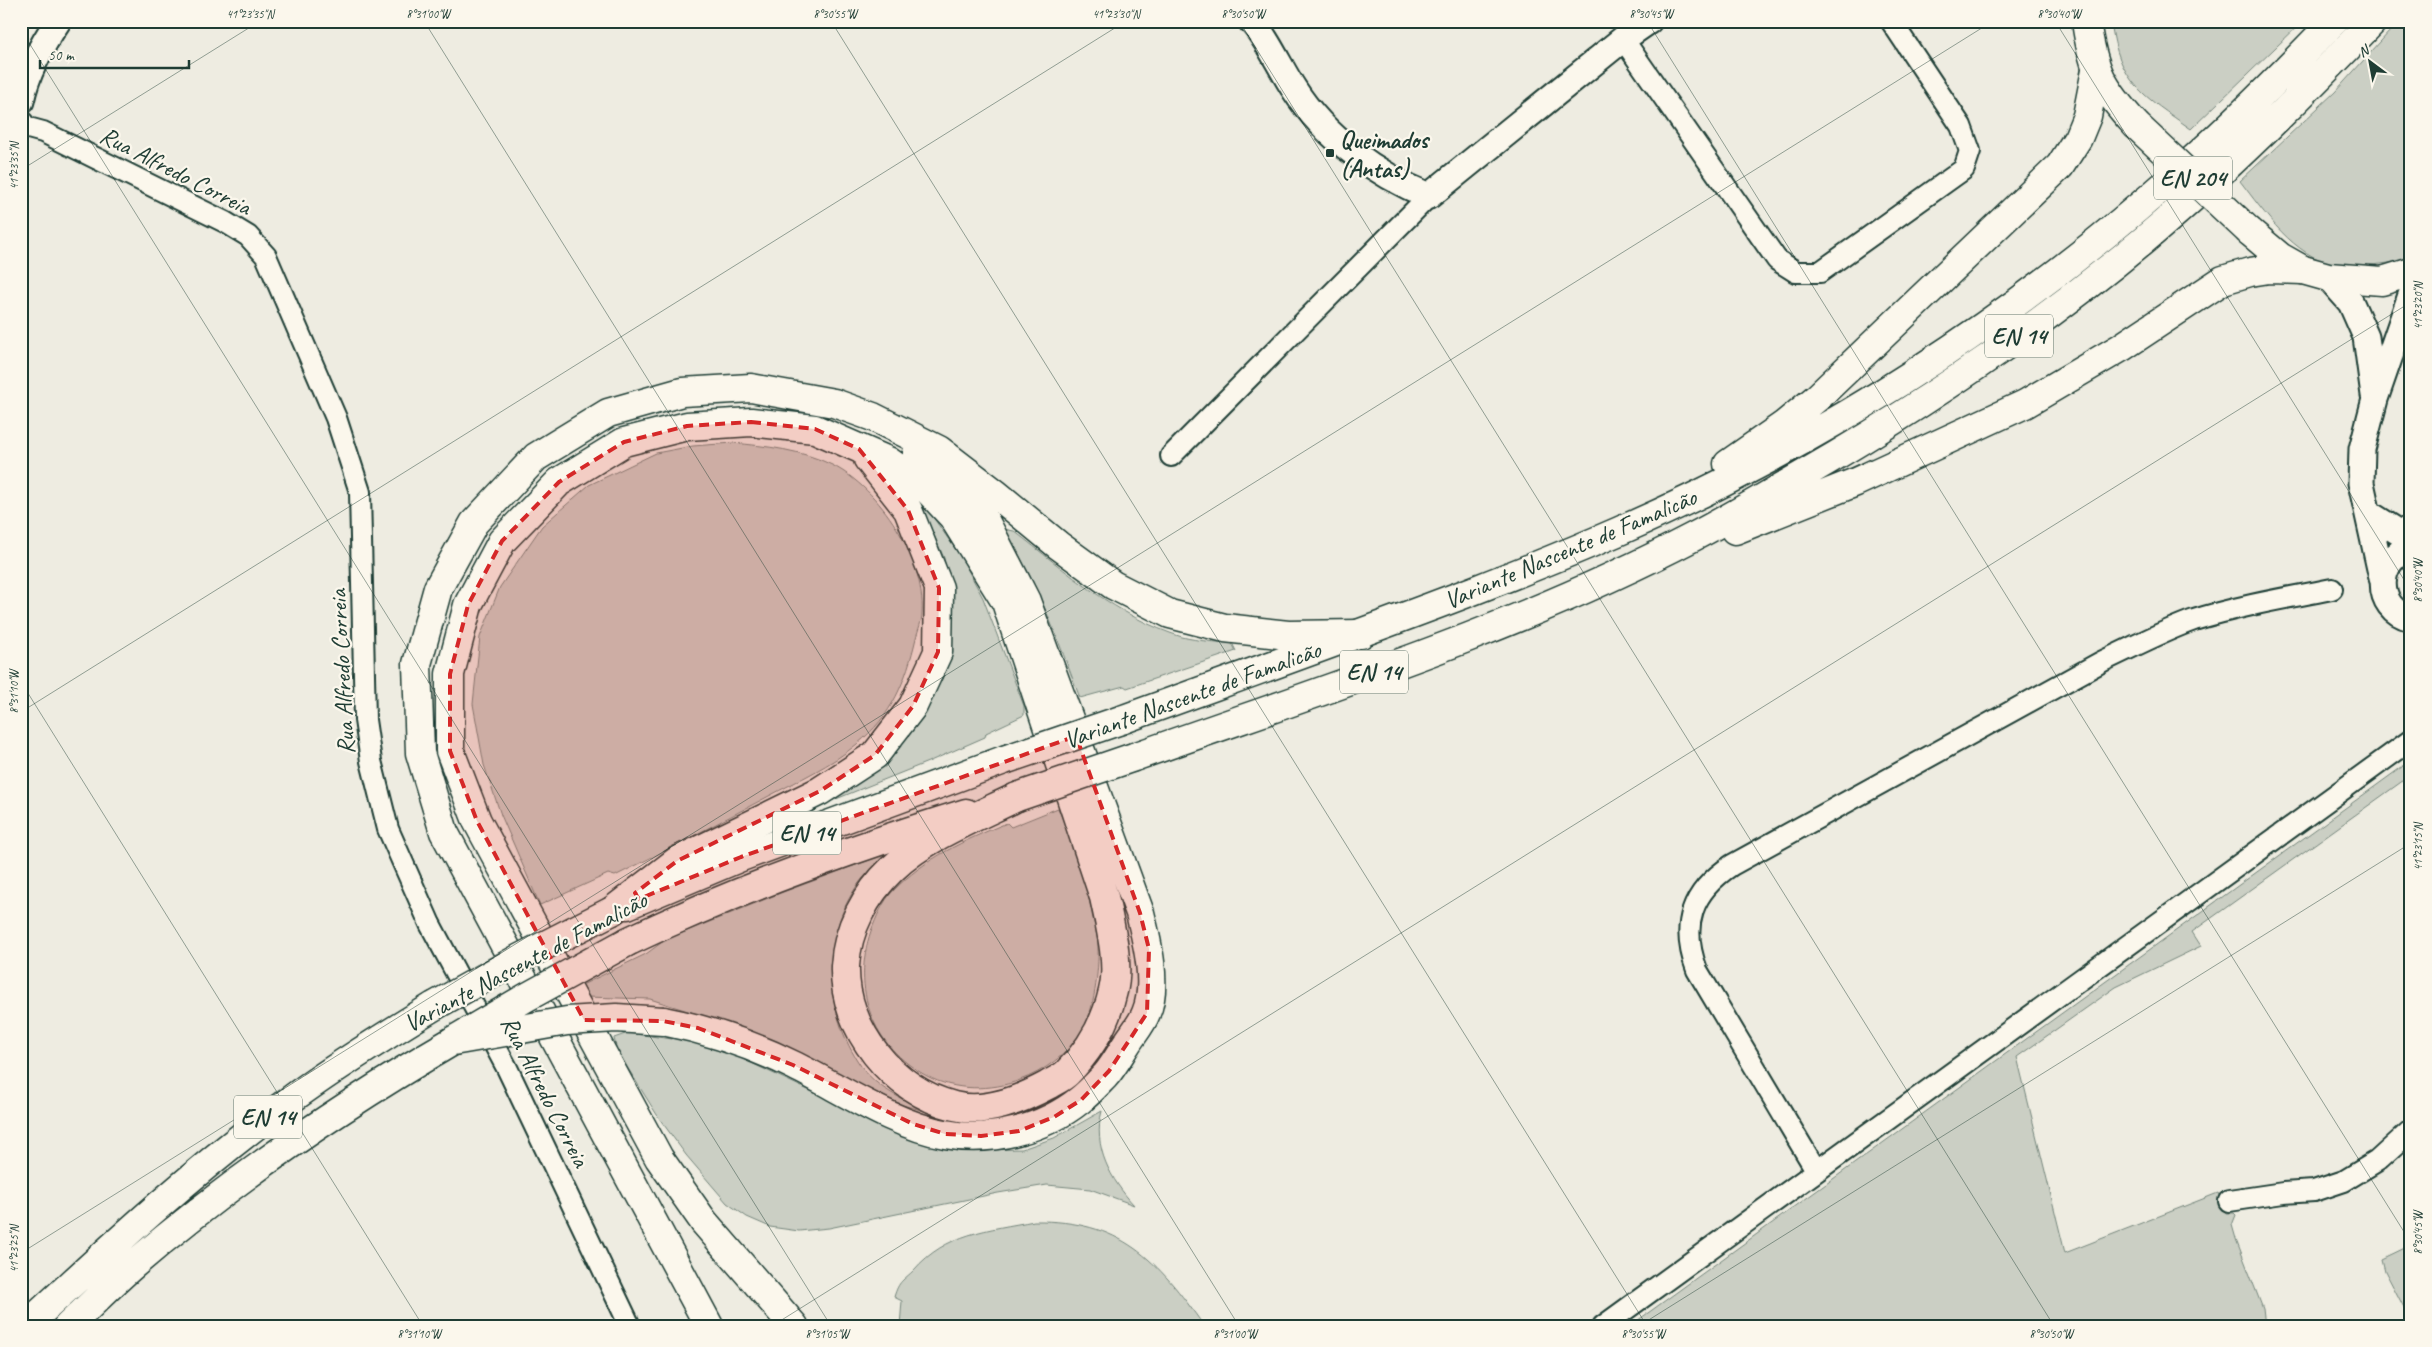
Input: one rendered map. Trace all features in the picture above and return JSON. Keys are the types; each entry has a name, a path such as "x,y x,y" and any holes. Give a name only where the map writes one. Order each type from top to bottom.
{"main road":[{"name":"EN 204","path":"2086,21 2096,70 2115,102 2136,125 2249,231 2280,257 2302,270 2328,277 2382,281 2411,272"},
{"name":"Variante Nascente de Famalicão","path":"26,1326 113,1245 217,1156 297,1094 434,1006 520,958 612,911 741,857 1004,760 1361,634 1552,560 1652,516 1751,469 1819,432 1941,357 2049,279 2186,166 2273,84 2334,21"},
{"name":"Variante Nascente de Famalicão","path":"68,1326 132,1266 248,1174 316,1126 395,1075 527,997 628,941 688,913 844,852 1017,797 1394,665 1498,625 1610,577 1693,537 1852,446 2013,340 2144,239 2231,163 2321,76 2373,21"},
{"path":"1652,516 1784,425 1818,397 2060,166 2078,138 2087,116 2096,70"},
{"path":"1610,577 1856,482 2025,404 2122,347 2223,280 2250,272 2270,269 2302,270"},
{"path":"709,1326 444,832 420,753 417,664 438,588 474,523 536,457 608,413 682,392 751,388 834,403 873,417 939,450 995,493 1058,546 1113,585 1170,614 1225,628 1288,635 1361,634"},
{"path":"453,1041 567,1021 616,1018 663,1021 698,1028 742,1043 793,1065 881,1110 913,1124 945,1134 981,1136 1019,1131 1054,1117 1081,1100 1109,1071 1147,1012 1151,985 1149,949 1140,913 1026,600 984,519 933,467 873,417"},
{"path":"794,1326 709,1228 659,1158 477,821 450,751 450,674 468,605 502,541 559,482 624,442 687,426 751,422 815,429 888,461 925,487 953,518 1006,602 1104,897 1114,944 1114,990 1098,1034 1066,1074 1027,1096 989,1107 954,1106 916,1091 887,1068 864,1036 850,1001 845,966 852,927 870,893 893,868 938,835 1017,797"},
{"path":"612,911 677,861 820,791 875,755 913,706 938,652 939,588 908,510 881,472 859,449"}],"street":[{"path":"21,102 25,81 46,38 58,21"},
{"path":"1251,21 1306,108 1340,143 1374,167 1409,188 1429,196"},
{"path":"1171,456 1429,196 1623,39 1649,21"},
{"path":"1623,39 1777,260 1796,272 1820,272 1964,169 1970,150 1961,126 1891,21"},
{"name":"Rua Alfredo Correia","path":"21,125 43,132 225,222 248,236 266,256 336,418 360,492 365,720 371,761 388,828 430,924 507,1068 630,1326"},
{"path":"2328,277 2351,303 2366,337 2375,399"},
{"path":"2411,295 2375,399 2362,449 2361,483 2382,578 2383,591 2388,603 2396,612 2411,618"},
{"path":"2368,513 2411,540"},
{"path":"2382,578 2387,565 2396,555 2411,548"},
{"path":"1816,1170 1698,970 1690,952 1688,928 1694,907 1702,890 1715,876 1732,865 2103,661 2148,639 2193,621 2239,608 2332,589"},
{"path":"1602,1326 2411,740"},
{"path":"2229,1201 2282,1193 2314,1191 2344,1181 2377,1160 2411,1130"}],"highlighted area":[{"path":"751,422 815,429 859,449 908,510 939,588 938,652 913,706 875,755 820,791 677,861 635,893 639,899 741,857 1076,736 1140,913 1149,949 1147,1013 1109,1071 1081,1100 1054,1117 1019,1131 981,1136 945,1134 913,1124 793,1065 698,1028 663,1021 584,1020 477,821 450,751 450,674 468,605 502,541 559,482 624,442 687,426"}],"shaded area":[{"path":"2111,21 2303,21 2191,129 2159,107 2136,86 2127,74 2120,60"},
{"path":"2399,21 2411,21 2411,256 2381,264 2336,265 2307,253 2293,243 2281,232 2240,181 2335,92"},
{"path":"733,443 796,452 832,465 850,476 867,491 896,527 916,570 921,592 922,613 912,654 902,683 896,697 880,722 857,744 826,766 615,876 608,874 540,905 501,815 484,765 473,704 480,637 500,587 542,526 589,485 656,453 693,446"},
{"path":"922,508 928,510 961,557 983,598 1024,706 1024,715 986,733 985,737 928,762 769,826 907,736 928,707 943,670 952,628 950,587 944,558"},
{"path":"1004,529 1014,531 1094,592 1136,618 1182,637 1232,643 1236,651 1127,688 1124,686 1080,698 1037,590"},
{"path":"2411,763 2411,775 2192,932 2201,946 2116,987 2017,1057 2065,1253 2218,1193 2226,1213 2234,1213 2236,1215 2232,1225 2263,1309 2265,1326 1630,1326 2406,764"},
{"path":"1058,808 1086,878 1097,938 1097,979 1093,1002 1086,1024 1070,1048 1062,1055 1029,1077 1009,1084 985,1088 961,1087 927,1076 908,1064 892,1049 880,1033 865,995 865,953 878,915 889,895 905,879 932,859 976,836 1007,823 1011,827"},
{"path":"899,849 868,873 859,883 846,904 838,926 833,950 834,999 849,1045 867,1074 892,1093 929,1112 902,1105 751,1031 650,999 586,997 582,985 646,954 665,940 783,892"},
{"path":"628,1033 672,1039 674,1033 726,1051 905,1136 944,1148 1022,1149 1054,1138 1102,1111 1100,1137 1106,1162 1118,1185 1134,1205 1090,1189 1047,1185 998,1193 829,1228 799,1231 770,1227 747,1217 727,1203 686,1155 659,1118 617,1051 614,1038"},
{"path":"1034,1221 1064,1222 1091,1228 1114,1236 1134,1248 1170,1281 1204,1326 900,1326 902,1301 894,1297 896,1291 902,1281 926,1258 940,1248 969,1235"},
{"path":"2411,1245 2411,1321 2385,1271 2382,1259"}],"place":[{"name":"Queimados (Antas)","path":"1330,153"}]}
